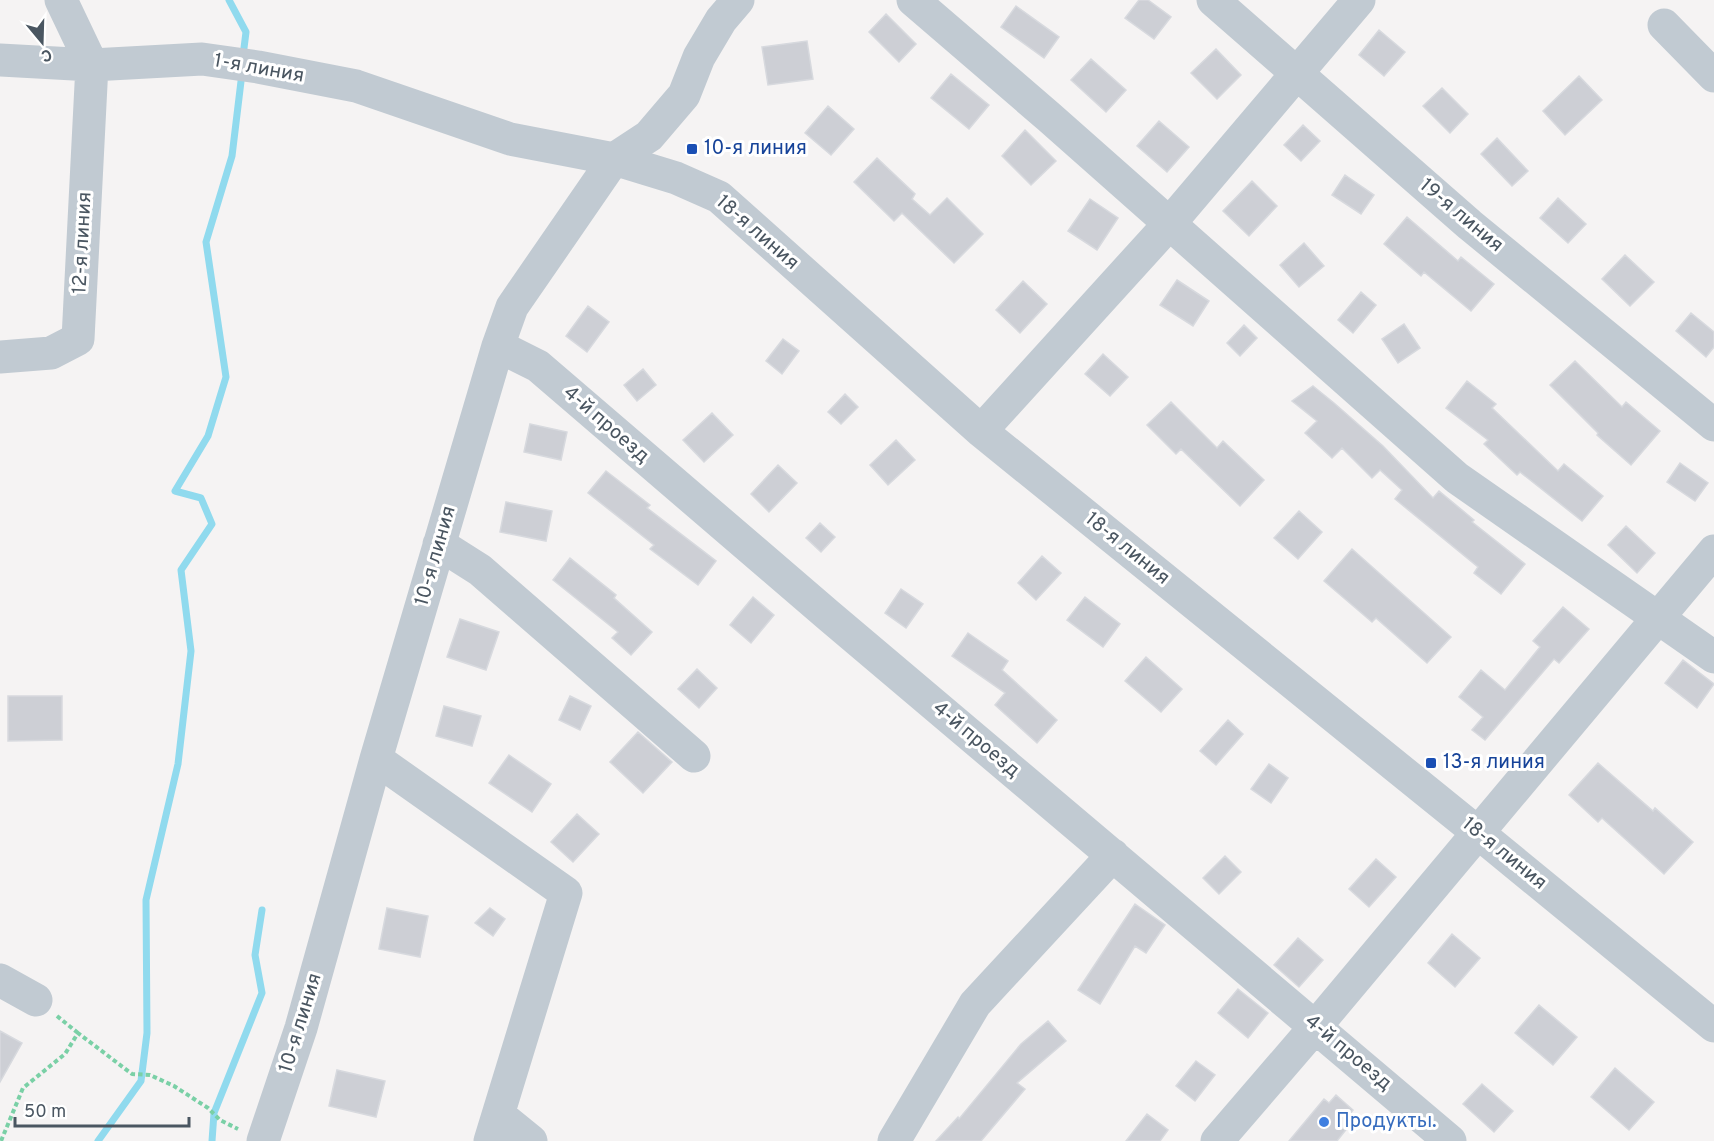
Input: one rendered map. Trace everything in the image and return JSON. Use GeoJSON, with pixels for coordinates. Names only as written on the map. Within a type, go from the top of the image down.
{"type":"FeatureCollection","features":[{"type":"Feature","properties":{"kind":"street"},"geometry":{"type":"LineString","coordinates":[[61,0],[92,65]]}},
{"type":"Feature","properties":{"kind":"street","name":"10-я линия"},"geometry":{"type":"LineString","coordinates":[[263,1141],[301,1028],[376,759],[498,346],[512,307],[614,159],[649,136],[684,95],[699,57],[721,20],[738,0]]}},
{"type":"Feature","properties":{"kind":"street"},"geometry":{"type":"LineString","coordinates":[[913,0],[1170,223],[1457,478],[1714,657]]}},
{"type":"Feature","properties":{"kind":"street","name":"19-я линия"},"geometry":{"type":"LineString","coordinates":[[1213,0],[1470,225],[1714,426]]}},
{"type":"Feature","properties":{"kind":"street"},"geometry":{"type":"LineString","coordinates":[[981,431],[1170,223],[1359,0]]}},
{"type":"Feature","properties":{"kind":"street"},"geometry":{"type":"LineString","coordinates":[[1664,25],[1714,76]]}},
{"type":"Feature","properties":{"kind":"street","name":"1-я линия"},"geometry":{"type":"LineString","coordinates":[[0,60],[92,65],[202,59],[244,65],[356,86],[510,139]]}},
{"type":"Feature","properties":{"kind":"street","name":"12-я линия"},"geometry":{"type":"LineString","coordinates":[[0,357],[51,353],[78,339],[92,65]]}},
{"type":"Feature","properties":{"kind":"street","name":"18-я линия"},"geometry":{"type":"LineString","coordinates":[[510,139],[614,159],[676,178],[719,197],[981,431],[1714,1026]]}},
{"type":"Feature","properties":{"kind":"street","name":"4-й проезд"},"geometry":{"type":"LineString","coordinates":[[498,346],[538,366],[828,615],[1450,1141]]}},
{"type":"Feature","properties":{"kind":"street"},"geometry":{"type":"LineString","coordinates":[[439,544],[480,570],[694,756]]}},
{"type":"Feature","properties":{"kind":"street"},"geometry":{"type":"LineString","coordinates":[[1217,1141],[1714,551]]}},
{"type":"Feature","properties":{"kind":"street"},"geometry":{"type":"LineString","coordinates":[[376,759],[566,893],[494,1128],[531,1141]]}},
{"type":"Feature","properties":{"kind":"street"},"geometry":{"type":"LineString","coordinates":[[894,1141],[975,1004],[1113,855]]}},
{"type":"Feature","properties":{"kind":"street"},"geometry":{"type":"LineString","coordinates":[[0,980],[36,1000]]}},
{"type":"Feature","properties":{"kind":"path"},"geometry":{"type":"LineString","coordinates":[[1,1141],[23,1088],[65,1054],[78,1033],[132,1074],[150,1076],[174,1086],[208,1108],[220,1120]]}},
{"type":"Feature","properties":{"kind":"building"},"geometry":{"type":"Polygon","coordinates":[[[1139,0],[1148,0],[1171,17],[1154,39],[1125,18],[1139,0]]]}},
{"type":"Feature","properties":{"kind":"building"},"geometry":{"type":"Polygon","coordinates":[[[1016,6],[1059,37],[1044,58],[1001,27],[1016,6]]]}},
{"type":"Feature","properties":{"kind":"building"},"geometry":{"type":"Polygon","coordinates":[[[886,14],[916,44],[899,62],[869,32],[886,14]]]}},
{"type":"Feature","properties":{"kind":"building"},"geometry":{"type":"Polygon","coordinates":[[[1379,30],[1405,52],[1384,76],[1359,55],[1379,30]]]}},
{"type":"Feature","properties":{"kind":"building"},"geometry":{"type":"Polygon","coordinates":[[[807,41],[813,79],[768,85],[762,47],[807,41]]]}},
{"type":"Feature","properties":{"kind":"building"},"geometry":{"type":"Polygon","coordinates":[[[1216,49],[1241,75],[1217,99],[1191,73],[1216,49]]]}},
{"type":"Feature","properties":{"kind":"building"},"geometry":{"type":"Polygon","coordinates":[[[1091,59],[1126,90],[1106,112],[1071,80],[1091,59]]]}},
{"type":"Feature","properties":{"kind":"building"},"geometry":{"type":"Polygon","coordinates":[[[951,74],[989,105],[969,129],[931,98],[951,74]]]}},
{"type":"Feature","properties":{"kind":"building"},"geometry":{"type":"Polygon","coordinates":[[[1579,76],[1602,100],[1565,135],[1543,111],[1579,76]]]}},
{"type":"Feature","properties":{"kind":"building"},"geometry":{"type":"Polygon","coordinates":[[[1442,88],[1468,114],[1450,133],[1423,106],[1442,88]]]}},
{"type":"Feature","properties":{"kind":"building"},"geometry":{"type":"Polygon","coordinates":[[[828,106],[854,129],[831,155],[805,133],[828,106]]]}},
{"type":"Feature","properties":{"kind":"building"},"geometry":{"type":"Polygon","coordinates":[[[1159,121],[1189,147],[1167,172],[1137,146],[1159,121]]]}},
{"type":"Feature","properties":{"kind":"building"},"geometry":{"type":"Polygon","coordinates":[[[1303,125],[1320,141],[1301,161],[1284,145],[1303,125]]]}},
{"type":"Feature","properties":{"kind":"building"},"geometry":{"type":"Polygon","coordinates":[[[1025,130],[1056,161],[1031,185],[1002,156],[1025,130]]]}},
{"type":"Feature","properties":{"kind":"building"},"geometry":{"type":"Polygon","coordinates":[[[1497,138],[1528,171],[1512,186],[1481,154],[1497,138]]]}},
{"type":"Feature","properties":{"kind":"building"},"geometry":{"type":"Polygon","coordinates":[[[877,158],[915,194],[912,199],[930,215],[947,198],[983,234],[954,263],[902,213],[894,221],[854,182],[877,158]]]}},
{"type":"Feature","properties":{"kind":"building"},"geometry":{"type":"Polygon","coordinates":[[[1345,175],[1374,195],[1361,214],[1332,195],[1345,175]]]}},
{"type":"Feature","properties":{"kind":"building"},"geometry":{"type":"Polygon","coordinates":[[[1252,181],[1277,206],[1249,236],[1223,211],[1252,181]]]}},
{"type":"Feature","properties":{"kind":"building"},"geometry":{"type":"Polygon","coordinates":[[[1558,198],[1586,224],[1568,243],[1540,218],[1558,198]]]}},
{"type":"Feature","properties":{"kind":"building"},"geometry":{"type":"Polygon","coordinates":[[[1090,199],[1118,218],[1097,250],[1068,231],[1090,199]]]}},
{"type":"Feature","properties":{"kind":"building"},"geometry":{"type":"Polygon","coordinates":[[[1407,217],[1458,261],[1461,257],[1494,284],[1471,311],[1424,272],[1421,276],[1384,244],[1407,217]]]}},
{"type":"Feature","properties":{"kind":"building"},"geometry":{"type":"Polygon","coordinates":[[[1304,243],[1324,266],[1299,287],[1280,265],[1304,243]]]}},
{"type":"Feature","properties":{"kind":"building"},"geometry":{"type":"Polygon","coordinates":[[[1625,255],[1654,282],[1630,306],[1602,279],[1625,255]]]}},
{"type":"Feature","properties":{"kind":"building"},"geometry":{"type":"Polygon","coordinates":[[[1177,280],[1209,301],[1193,326],[1160,305],[1177,280]]]}},
{"type":"Feature","properties":{"kind":"building"},"geometry":{"type":"Polygon","coordinates":[[[1023,281],[1047,304],[1020,333],[996,310],[1023,281]]]}},
{"type":"Feature","properties":{"kind":"building"},"geometry":{"type":"Polygon","coordinates":[[[1361,292],[1376,305],[1353,333],[1338,320],[1361,292]]]}},
{"type":"Feature","properties":{"kind":"building"},"geometry":{"type":"Polygon","coordinates":[[[588,306],[609,322],[587,352],[566,336],[588,306]]]}},
{"type":"Feature","properties":{"kind":"building"},"geometry":{"type":"Polygon","coordinates":[[[1691,313],[1714,332],[1714,347],[1706,357],[1676,331],[1691,313]]]}},
{"type":"Feature","properties":{"kind":"building"},"geometry":{"type":"Polygon","coordinates":[[[1404,324],[1420,348],[1398,363],[1382,339],[1404,324]]]}},
{"type":"Feature","properties":{"kind":"building"},"geometry":{"type":"Polygon","coordinates":[[[1244,325],[1257,338],[1240,356],[1227,343],[1244,325]]]}},
{"type":"Feature","properties":{"kind":"building"},"geometry":{"type":"Polygon","coordinates":[[[783,339],[799,351],[782,374],[766,361],[783,339]]]}},
{"type":"Feature","properties":{"kind":"building"},"geometry":{"type":"Polygon","coordinates":[[[1103,354],[1128,377],[1110,396],[1085,374],[1103,354]]]}},
{"type":"Feature","properties":{"kind":"building"},"geometry":{"type":"Polygon","coordinates":[[[1575,361],[1622,407],[1626,402],[1660,431],[1631,465],[1597,435],[1598,433],[1550,385],[1575,361]]]}},
{"type":"Feature","properties":{"kind":"building"},"geometry":{"type":"Polygon","coordinates":[[[643,369],[656,385],[637,401],[624,385],[643,369]]]}},
{"type":"Feature","properties":{"kind":"building"},"geometry":{"type":"Polygon","coordinates":[[[1467,381],[1496,404],[1492,408],[1558,471],[1564,464],[1603,496],[1582,521],[1520,472],[1517,475],[1484,444],[1488,440],[1446,408],[1467,381]]]}},
{"type":"Feature","properties":{"kind":"building"},"geometry":{"type":"Polygon","coordinates":[[[1313,386],[1383,446],[1433,498],[1439,491],[1474,520],[1472,522],[1525,564],[1501,594],[1474,573],[1478,567],[1395,499],[1402,490],[1380,470],[1372,478],[1342,448],[1332,458],[1305,433],[1317,421],[1292,401],[1313,386]]]}},
{"type":"Feature","properties":{"kind":"building"},"geometry":{"type":"Polygon","coordinates":[[[845,394],[858,407],[841,424],[828,412],[845,394]]]}},
{"type":"Feature","properties":{"kind":"building"},"geometry":{"type":"Polygon","coordinates":[[[1171,402],[1217,448],[1223,441],[1264,480],[1240,506],[1181,449],[1176,454],[1147,425],[1171,402]]]}},
{"type":"Feature","properties":{"kind":"building"},"geometry":{"type":"Polygon","coordinates":[[[712,413],[733,435],[704,462],[683,440],[712,413]]]}},
{"type":"Feature","properties":{"kind":"building"},"geometry":{"type":"Polygon","coordinates":[[[530,424],[567,432],[561,460],[524,452],[530,424]]]}},
{"type":"Feature","properties":{"kind":"building"},"geometry":{"type":"Polygon","coordinates":[[[896,440],[915,460],[888,485],[870,465],[896,440]]]}},
{"type":"Feature","properties":{"kind":"building"},"geometry":{"type":"Polygon","coordinates":[[[1680,463],[1708,483],[1695,501],[1667,482],[1680,463]]]}},
{"type":"Feature","properties":{"kind":"building"},"geometry":{"type":"Polygon","coordinates":[[[778,465],[797,483],[769,512],[751,494],[778,465]]]}},
{"type":"Feature","properties":{"kind":"building"},"geometry":{"type":"Polygon","coordinates":[[[606,471],[650,505],[647,508],[716,561],[698,585],[650,549],[654,545],[588,493],[606,471]]]}},
{"type":"Feature","properties":{"kind":"building"},"geometry":{"type":"Polygon","coordinates":[[[506,502],[552,511],[546,541],[500,532],[506,502]]]}},
{"type":"Feature","properties":{"kind":"building"},"geometry":{"type":"Polygon","coordinates":[[[1299,511],[1322,532],[1298,559],[1274,538],[1299,511]]]}},
{"type":"Feature","properties":{"kind":"building"},"geometry":{"type":"Polygon","coordinates":[[[820,523],[835,537],[821,552],[806,538],[820,523]]]}},
{"type":"Feature","properties":{"kind":"building"},"geometry":{"type":"Polygon","coordinates":[[[1626,526],[1655,553],[1637,573],[1608,545],[1626,526]]]}},
{"type":"Feature","properties":{"kind":"building"},"geometry":{"type":"Polygon","coordinates":[[[1352,549],[1451,637],[1427,663],[1376,618],[1372,622],[1324,581],[1352,549]]]}},
{"type":"Feature","properties":{"kind":"building"},"geometry":{"type":"Polygon","coordinates":[[[1042,556],[1061,573],[1036,600],[1018,583],[1042,556]]]}},
{"type":"Feature","properties":{"kind":"building"},"geometry":{"type":"Polygon","coordinates":[[[570,558],[616,595],[614,598],[652,632],[631,655],[612,638],[618,632],[553,580],[570,558]]]}},
{"type":"Feature","properties":{"kind":"building"},"geometry":{"type":"Polygon","coordinates":[[[901,589],[923,604],[906,628],[885,613],[901,589]]]}},
{"type":"Feature","properties":{"kind":"building"},"geometry":{"type":"Polygon","coordinates":[[[753,597],[774,615],[751,643],[730,625],[753,597]]]}},
{"type":"Feature","properties":{"kind":"building"},"geometry":{"type":"Polygon","coordinates":[[[1085,597],[1120,624],[1103,647],[1067,620],[1085,597]]]}},
{"type":"Feature","properties":{"kind":"building"},"geometry":{"type":"Polygon","coordinates":[[[1563,607],[1589,629],[1559,663],[1554,659],[1485,740],[1472,730],[1483,717],[1459,697],[1481,670],[1505,690],[1540,647],[1533,641],[1563,607]]]}},
{"type":"Feature","properties":{"kind":"building"},"geometry":{"type":"Polygon","coordinates":[[[460,619],[499,632],[486,670],[447,657],[460,619]]]}},
{"type":"Feature","properties":{"kind":"building"},"geometry":{"type":"Polygon","coordinates":[[[968,633],[1008,661],[1002,670],[1057,720],[1037,743],[995,705],[1005,693],[952,656],[968,633]]]}},
{"type":"Feature","properties":{"kind":"building"},"geometry":{"type":"Polygon","coordinates":[[[1146,657],[1182,689],[1161,712],[1125,681],[1146,657]]]}},
{"type":"Feature","properties":{"kind":"building"},"geometry":{"type":"Polygon","coordinates":[[[1683,660],[1714,684],[1697,708],[1665,683],[1683,660]]]}},
{"type":"Feature","properties":{"kind":"building"},"geometry":{"type":"Polygon","coordinates":[[[697,669],[717,688],[699,708],[678,689],[697,669]]]}},
{"type":"Feature","properties":{"kind":"building"},"geometry":{"type":"Polygon","coordinates":[[[8,696],[62,696],[62,740],[8,741],[8,696]]]}},
{"type":"Feature","properties":{"kind":"building"},"geometry":{"type":"Polygon","coordinates":[[[570,696],[591,706],[580,730],[559,720],[570,696]]]}},
{"type":"Feature","properties":{"kind":"building"},"geometry":{"type":"Polygon","coordinates":[[[444,706],[481,716],[472,746],[436,736],[444,706]]]}},
{"type":"Feature","properties":{"kind":"building"},"geometry":{"type":"Polygon","coordinates":[[[1228,720],[1243,734],[1216,765],[1200,751],[1228,720]]]}},
{"type":"Feature","properties":{"kind":"building"},"geometry":{"type":"Polygon","coordinates":[[[638,732],[672,762],[643,793],[610,762],[638,732]]]}},
{"type":"Feature","properties":{"kind":"building"},"geometry":{"type":"Polygon","coordinates":[[[509,755],[551,784],[532,812],[489,783],[509,755]]]}},
{"type":"Feature","properties":{"kind":"building"},"geometry":{"type":"Polygon","coordinates":[[[1598,763],[1653,811],[1655,808],[1693,842],[1664,874],[1602,818],[1598,822],[1569,795],[1598,763]]]}},
{"type":"Feature","properties":{"kind":"building"},"geometry":{"type":"Polygon","coordinates":[[[1269,764],[1288,778],[1271,803],[1251,789],[1269,764]]]}},
{"type":"Feature","properties":{"kind":"building"},"geometry":{"type":"Polygon","coordinates":[[[577,814],[599,834],[573,862],[551,842],[577,814]]]}},
{"type":"Feature","properties":{"kind":"building"},"geometry":{"type":"Polygon","coordinates":[[[1225,856],[1241,872],[1219,894],[1203,878],[1225,856]]]}},
{"type":"Feature","properties":{"kind":"building"},"geometry":{"type":"Polygon","coordinates":[[[1376,859],[1396,877],[1369,907],[1349,889],[1376,859]]]}},
{"type":"Feature","properties":{"kind":"building"},"geometry":{"type":"Polygon","coordinates":[[[1135,904],[1165,925],[1146,953],[1135,946],[1100,1004],[1078,990],[1135,904]]]}},
{"type":"Feature","properties":{"kind":"building"},"geometry":{"type":"Polygon","coordinates":[[[387,908],[428,916],[420,957],[379,949],[387,908]]]}},
{"type":"Feature","properties":{"kind":"building"},"geometry":{"type":"Polygon","coordinates":[[[490,908],[505,919],[493,936],[475,923],[490,908]]]}},
{"type":"Feature","properties":{"kind":"building"},"geometry":{"type":"Polygon","coordinates":[[[1452,934],[1480,958],[1455,987],[1428,963],[1452,934]]]}},
{"type":"Feature","properties":{"kind":"building"},"geometry":{"type":"Polygon","coordinates":[[[1298,938],[1323,960],[1299,987],[1274,965],[1298,938]]]}},
{"type":"Feature","properties":{"kind":"building"},"geometry":{"type":"Polygon","coordinates":[[[1238,989],[1268,1013],[1248,1038],[1218,1013],[1238,989]]]}},
{"type":"Feature","properties":{"kind":"building"},"geometry":{"type":"Polygon","coordinates":[[[1539,1005],[1577,1037],[1553,1065],[1515,1033],[1539,1005]]]}},
{"type":"Feature","properties":{"kind":"building"},"geometry":{"type":"Polygon","coordinates":[[[1048,1021],[1066,1041],[1017,1083],[1025,1089],[981,1141],[936,1141],[958,1117],[959,1119],[1021,1044],[1048,1021]]]}},
{"type":"Feature","properties":{"kind":"building"},"geometry":{"type":"Polygon","coordinates":[[[0,1031],[22,1043],[0,1082],[0,1031]]]}},
{"type":"Feature","properties":{"kind":"building"},"geometry":{"type":"Polygon","coordinates":[[[1196,1061],[1215,1075],[1195,1101],[1176,1086],[1196,1061]]]}},
{"type":"Feature","properties":{"kind":"building"},"geometry":{"type":"Polygon","coordinates":[[[1615,1068],[1654,1102],[1629,1130],[1591,1097],[1615,1068]]]}},
{"type":"Feature","properties":{"kind":"building"},"geometry":{"type":"Polygon","coordinates":[[[337,1070],[385,1081],[376,1117],[329,1106],[337,1070]]]}},
{"type":"Feature","properties":{"kind":"building"},"geometry":{"type":"Polygon","coordinates":[[[1482,1084],[1513,1111],[1494,1132],[1463,1104],[1482,1084]]]}},
{"type":"Feature","properties":{"kind":"building"},"geometry":{"type":"Polygon","coordinates":[[[1336,1095],[1353,1110],[1347,1118],[1352,1122],[1337,1141],[1289,1141],[1324,1099],[1329,1103],[1336,1095]]]}},
{"type":"Feature","properties":{"kind":"building"},"geometry":{"type":"Polygon","coordinates":[[[1147,1114],[1168,1130],[1160,1141],[1126,1141],[1147,1114]]]}},
{"type":"Feature","properties":{"kind":"waterway"},"geometry":{"type":"LineString","coordinates":[[229,0],[246,32],[243,56]]}},
{"type":"Feature","properties":{"kind":"waterway"},"geometry":{"type":"LineString","coordinates":[[98,1141],[141,1081],[147,1033],[146,900],[178,764],[191,651],[181,570],[212,524],[201,498],[175,491],[208,436],[226,377],[206,242],[232,156],[242,73]]}},
{"type":"Feature","properties":{"kind":"waterway"},"geometry":{"type":"LineString","coordinates":[[212,1141],[214,1113],[262,993],[255,955],[262,910]]}},
{"type":"Feature","properties":{"kind":"place","name":"10-я линия"},"geometry":{"type":"Point","coordinates":[692,149]}},
{"type":"Feature","properties":{"kind":"place","name":"13-я линия"},"geometry":{"type":"Point","coordinates":[1431,763]}},
{"type":"Feature","properties":{"kind":"place","name":"Продукты."},"geometry":{"type":"Point","coordinates":[1324,1122]}}]}
